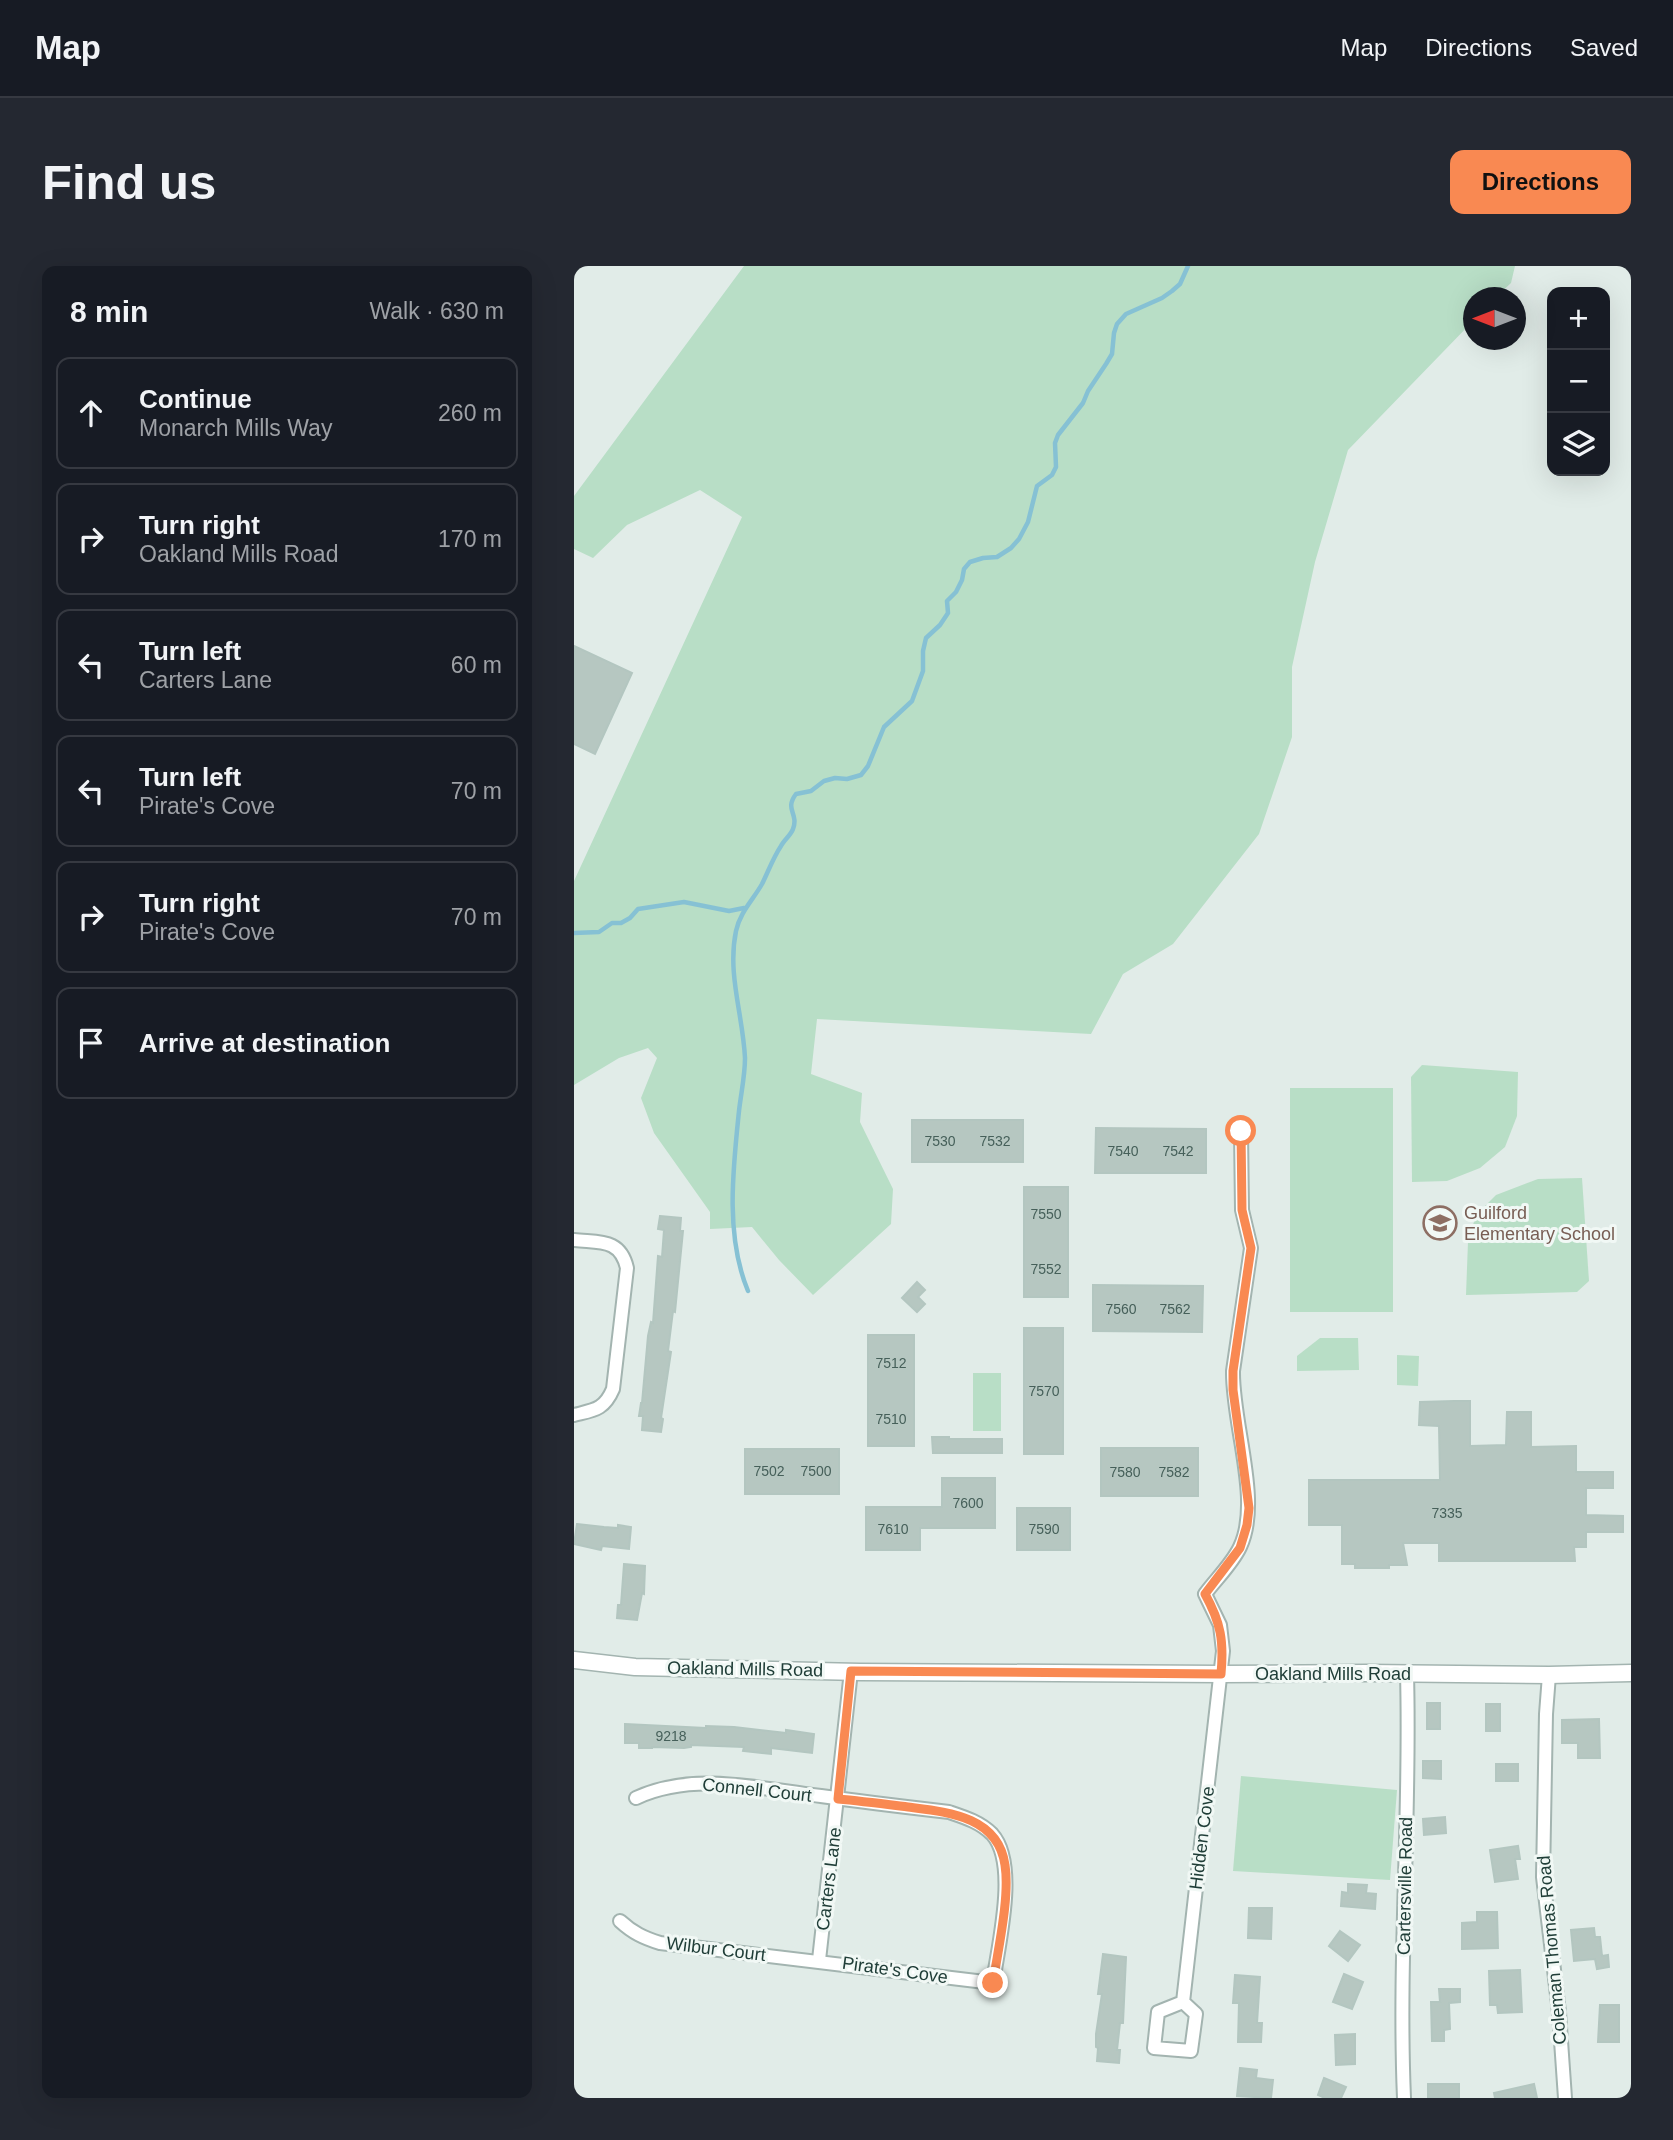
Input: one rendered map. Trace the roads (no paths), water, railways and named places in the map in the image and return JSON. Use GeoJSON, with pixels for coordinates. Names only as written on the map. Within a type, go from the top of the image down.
{"type":"FeatureCollection","features":[{"type":"Feature","properties":{"kind":"street","name":"Hidden Cove"},"geometry":{"type":"LineString","coordinates":[[1183,2002],[1223,1651],[1220,1625],[1205,1594],[1240,1548],[1249,1508],[1233,1390],[1233,1371],[1251,1248],[1242,1210],[1241,1131]]}},
{"type":"Feature","properties":{"kind":"street"},"geometry":{"type":"LineString","coordinates":[[574,1240],[610,1244],[619,1249],[626,1268],[613,1389],[604,1405],[596,1410],[574,1415]]}},
{"type":"Feature","properties":{"kind":"street","name":"Oakland Mills Road"},"geometry":{"type":"LineString","coordinates":[[574,1660],[635,1667],[851,1671],[1549,1675],[1631,1673]]}},
{"type":"Feature","properties":{"kind":"street","name":"Carters Lane"},"geometry":{"type":"LineString","coordinates":[[819,1960],[851,1671]]}},
{"type":"Feature","properties":{"kind":"street","name":"Cartersville Road"},"geometry":{"type":"LineString","coordinates":[[1405,2098],[1402,2018],[1407,1674]]}},
{"type":"Feature","properties":{"kind":"street","name":"Coleman Thomas Road"},"geometry":{"type":"LineString","coordinates":[[1549,1675],[1543,1877],[1559,2012],[1565,2098]]}},
{"type":"Feature","properties":{"kind":"street","name":"Connell Court"},"geometry":{"type":"LineString","coordinates":[[636,1798],[653,1790],[697,1783],[729,1784],[838,1799]]}},
{"type":"Feature","properties":{"kind":"street","name":"Pirate's Cove"},"geometry":{"type":"LineString","coordinates":[[819,1960],[993,1983],[1006,1888],[1005,1863],[1000,1846],[993,1835],[980,1824],[949,1812],[838,1799]]}},
{"type":"Feature","properties":{"kind":"street","name":"Wilbur Court"},"geometry":{"type":"LineString","coordinates":[[620,1920],[632,1932],[660,1943],[819,1960]]}},
{"type":"Feature","properties":{"kind":"street","name":"Hidden Cove"},"geometry":{"type":"LineString","coordinates":[[1183,2002],[1196,2014],[1191,2051],[1154,2048],[1158,2012],[1183,2002]]}},
{"type":"Feature","properties":{"kind":"waterway"},"geometry":{"type":"LineString","coordinates":[[748,1291],[741,1270],[733,1225],[735,1156],[745,1065],[733,963],[740,918],[792,831],[794,819],[791,804],[796,794],[811,791],[824,781],[861,775],[868,766],[884,727],[912,701],[923,671],[926,638],[948,613],[947,601],[956,592],[964,569],[970,562],[997,557],[1019,539],[1028,522],[1037,486],[1052,475],[1056,467],[1055,443],[1058,435],[1083,403],[1112,354],[1117,324],[1126,314],[1172,291],[1180,284],[1188,266]]}},
{"type":"Feature","properties":{"kind":"waterway"},"geometry":{"type":"LineString","coordinates":[[574,933],[599,932],[612,923],[621,923],[630,918],[638,909],[684,902],[729,911],[744,908]]}},
{"type":"Feature","properties":{"kind":"place","name":"Guilford Elementary School"},"geometry":{"type":"Point","coordinates":[1440,1223]}}]}
